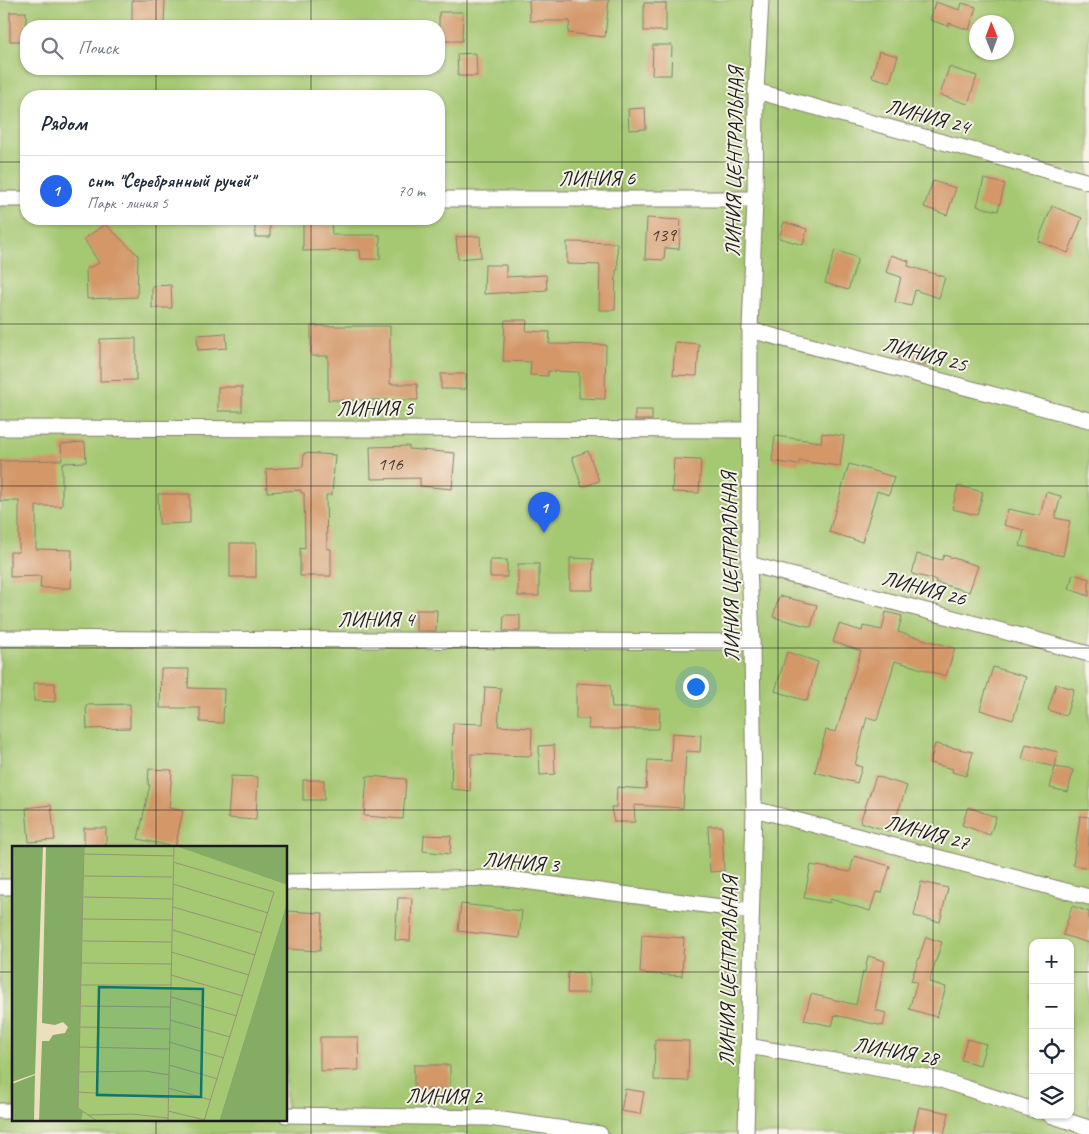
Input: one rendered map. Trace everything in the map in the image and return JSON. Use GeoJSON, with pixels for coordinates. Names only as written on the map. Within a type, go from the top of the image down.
{"type":"FeatureCollection","features":[{"type":"Feature","properties":{"kind":"street","name":"ЛИНИЯ ЦЕНТРАЛЬНАЯ"},"geometry":{"type":"LineString","coordinates":[[746,1134],[754,809],[749,564],[750,330],[755,199],[756,92],[761,0]]}},
{"type":"Feature","properties":{"kind":"street","name":"ЛИНИЯ 24"},"geometry":{"type":"LineString","coordinates":[[756,92],[1089,182]]}},
{"type":"Feature","properties":{"kind":"street"},"geometry":{"type":"LineString","coordinates":[[0,199],[20,199]]}},
{"type":"Feature","properties":{"kind":"street","name":"ЛИНИЯ 6"},"geometry":{"type":"LineString","coordinates":[[445,199],[755,199]]}},
{"type":"Feature","properties":{"kind":"street","name":"ЛИНИЯ 25"},"geometry":{"type":"LineString","coordinates":[[750,330],[1089,420]]}},
{"type":"Feature","properties":{"kind":"street","name":"ЛИНИЯ 5"},"geometry":{"type":"LineString","coordinates":[[0,428],[750,430]]}},
{"type":"Feature","properties":{"kind":"street","name":"ЛИНИЯ 26"},"geometry":{"type":"LineString","coordinates":[[749,564],[1089,654]]}},
{"type":"Feature","properties":{"kind":"street","name":"ЛИНИЯ 4"},"geometry":{"type":"LineString","coordinates":[[0,638],[752,642]]}},
{"type":"Feature","properties":{"kind":"street","name":"ЛИНИЯ 27"},"geometry":{"type":"LineString","coordinates":[[754,809],[1089,897]]}},
{"type":"Feature","properties":{"kind":"street","name":"ЛИНИЯ 3"},"geometry":{"type":"LineString","coordinates":[[288,882],[501,878],[751,911]]}},
{"type":"Feature","properties":{"kind":"street","name":"ЛИНИЯ 28"},"geometry":{"type":"LineString","coordinates":[[748,1046],[938,1079],[1029,1109]]}},
{"type":"Feature","properties":{"kind":"street","name":"ЛИНИЯ 2"},"geometry":{"type":"LineString","coordinates":[[288,1115],[489,1118],[600,1134]]}},
{"type":"Feature","properties":{"kind":"street"},"geometry":{"type":"LineString","coordinates":[[1062,1119],[1089,1128]]}},
{"type":"Feature","properties":{"kind":"green space"},"geometry":{"type":"Polygon","coordinates":[[[0,0],[1089,0],[1089,1134],[0,1134],[0,0]]]}},
{"type":"Feature","properties":{"kind":"building"},"geometry":{"type":"Polygon","coordinates":[[[132,0],[165,0],[164,20],[132,20],[132,0]]]}},
{"type":"Feature","properties":{"kind":"building"},"geometry":{"type":"Polygon","coordinates":[[[529,0],[609,0],[605,37],[568,33],[570,21],[530,21],[529,0]]]}},
{"type":"Feature","properties":{"kind":"building"},"geometry":{"type":"Polygon","coordinates":[[[935,2],[960,10],[962,3],[976,7],[974,15],[969,15],[969,30],[949,23],[948,26],[930,20],[935,2]]]}},
{"type":"Feature","properties":{"kind":"building"},"geometry":{"type":"Polygon","coordinates":[[[644,3],[666,3],[666,31],[644,31],[644,3]]]}},
{"type":"Feature","properties":{"kind":"building"},"geometry":{"type":"Polygon","coordinates":[[[10,12],[26,12],[26,20],[20,20],[20,41],[10,41],[10,12]]]}},
{"type":"Feature","properties":{"kind":"building"},"geometry":{"type":"Polygon","coordinates":[[[439,12],[463,12],[462,41],[445,41],[445,20],[439,20],[439,12]]]}},
{"type":"Feature","properties":{"kind":"building"},"geometry":{"type":"Polygon","coordinates":[[[653,45],[672,45],[671,75],[652,75],[653,45]]]}},
{"type":"Feature","properties":{"kind":"building"},"geometry":{"type":"Polygon","coordinates":[[[879,51],[898,56],[890,82],[872,77],[879,51]]]}},
{"type":"Feature","properties":{"kind":"building"},"geometry":{"type":"Polygon","coordinates":[[[476,53],[477,76],[458,76],[457,54],[476,53]]]}},
{"type":"Feature","properties":{"kind":"building"},"geometry":{"type":"Polygon","coordinates":[[[949,67],[977,76],[968,104],[940,95],[949,67]]]}},
{"type":"Feature","properties":{"kind":"building"},"geometry":{"type":"Polygon","coordinates":[[[645,108],[646,129],[629,130],[628,109],[645,108]]]}},
{"type":"Feature","properties":{"kind":"building"},"geometry":{"type":"Polygon","coordinates":[[[984,179],[1005,184],[998,211],[977,206],[984,179]]]}},
{"type":"Feature","properties":{"kind":"building"},"geometry":{"type":"Polygon","coordinates":[[[933,181],[956,188],[947,215],[924,207],[933,181]]]}},
{"type":"Feature","properties":{"kind":"building"},"geometry":{"type":"Polygon","coordinates":[[[1052,206],[1082,218],[1068,253],[1038,241],[1052,206]]]}},
{"type":"Feature","properties":{"kind":"building"},"geometry":{"type":"Polygon","coordinates":[[[647,218],[681,220],[679,249],[665,248],[664,260],[645,259],[647,218]]]}},
{"type":"Feature","properties":{"kind":"building"},"geometry":{"type":"Polygon","coordinates":[[[784,222],[807,229],[803,245],[779,238],[784,222]]]}},
{"type":"Feature","properties":{"kind":"building"},"geometry":{"type":"Polygon","coordinates":[[[106,225],[138,255],[137,297],[87,299],[86,269],[99,263],[84,239],[106,225]]]}},
{"type":"Feature","properties":{"kind":"building"},"geometry":{"type":"Polygon","coordinates":[[[255,225],[270,225],[270,237],[255,237],[255,225]]]}},
{"type":"Feature","properties":{"kind":"building"},"geometry":{"type":"Polygon","coordinates":[[[303,225],[331,225],[332,235],[380,235],[380,259],[361,259],[360,250],[303,251],[303,225]]]}},
{"type":"Feature","properties":{"kind":"building"},"geometry":{"type":"Polygon","coordinates":[[[480,236],[481,257],[458,259],[456,237],[480,236]]]}},
{"type":"Feature","properties":{"kind":"building"},"geometry":{"type":"Polygon","coordinates":[[[567,242],[617,243],[618,270],[616,270],[615,310],[599,310],[600,265],[567,264],[567,242]]]}},
{"type":"Feature","properties":{"kind":"building"},"geometry":{"type":"Polygon","coordinates":[[[835,250],[858,258],[848,290],[825,283],[835,250]]]}},
{"type":"Feature","properties":{"kind":"building"},"geometry":{"type":"Polygon","coordinates":[[[891,255],[909,261],[908,266],[945,277],[939,298],[915,290],[911,306],[895,302],[901,277],[886,272],[891,255]]]}},
{"type":"Feature","properties":{"kind":"building"},"geometry":{"type":"Polygon","coordinates":[[[485,265],[506,265],[506,277],[546,275],[547,290],[484,294],[485,265]]]}},
{"type":"Feature","properties":{"kind":"building"},"geometry":{"type":"Polygon","coordinates":[[[171,285],[172,308],[152,308],[152,286],[171,285]]]}},
{"type":"Feature","properties":{"kind":"building"},"geometry":{"type":"Polygon","coordinates":[[[505,320],[527,320],[526,331],[550,332],[549,344],[606,345],[605,399],[579,398],[579,372],[548,371],[548,376],[530,375],[531,362],[503,361],[505,320]]]}},
{"type":"Feature","properties":{"kind":"building"},"geometry":{"type":"Polygon","coordinates":[[[311,326],[390,326],[390,384],[417,384],[418,400],[328,400],[328,356],[311,356],[311,326]]]}},
{"type":"Feature","properties":{"kind":"building"},"geometry":{"type":"Polygon","coordinates":[[[226,333],[227,348],[198,350],[197,335],[226,333]]]}},
{"type":"Feature","properties":{"kind":"building"},"geometry":{"type":"Polygon","coordinates":[[[136,338],[136,380],[100,381],[100,339],[136,338]]]}},
{"type":"Feature","properties":{"kind":"building"},"geometry":{"type":"Polygon","coordinates":[[[903,340],[929,347],[925,365],[898,359],[903,340]]]}},
{"type":"Feature","properties":{"kind":"building"},"geometry":{"type":"Polygon","coordinates":[[[675,342],[699,344],[697,376],[673,375],[675,342]]]}},
{"type":"Feature","properties":{"kind":"building"},"geometry":{"type":"Polygon","coordinates":[[[441,374],[466,374],[466,389],[441,389],[441,374]]]}},
{"type":"Feature","properties":{"kind":"building"},"geometry":{"type":"Polygon","coordinates":[[[218,387],[242,387],[242,411],[218,411],[218,387]]]}},
{"type":"Feature","properties":{"kind":"building"},"geometry":{"type":"Polygon","coordinates":[[[635,410],[652,410],[652,420],[635,420],[635,410]]]}},
{"type":"Feature","properties":{"kind":"building"},"geometry":{"type":"Polygon","coordinates":[[[822,433],[844,436],[840,466],[799,461],[798,465],[772,461],[775,436],[821,442],[822,433]]]}},
{"type":"Feature","properties":{"kind":"building"},"geometry":{"type":"Polygon","coordinates":[[[85,442],[86,462],[62,463],[62,506],[36,506],[36,549],[72,550],[71,588],[40,588],[41,576],[10,577],[10,552],[19,552],[19,501],[0,501],[0,461],[62,460],[61,444],[85,442]]]}},
{"type":"Feature","properties":{"kind":"building"},"geometry":{"type":"Polygon","coordinates":[[[409,446],[409,449],[455,453],[452,489],[420,486],[420,478],[371,479],[370,447],[409,446]]]}},
{"type":"Feature","properties":{"kind":"building"},"geometry":{"type":"Polygon","coordinates":[[[588,451],[599,481],[582,487],[572,457],[588,451]]]}},
{"type":"Feature","properties":{"kind":"building"},"geometry":{"type":"Polygon","coordinates":[[[304,453],[335,455],[332,495],[326,495],[327,549],[331,549],[331,576],[300,576],[300,548],[305,549],[304,493],[301,493],[301,490],[267,492],[266,469],[303,467],[304,453]]]}},
{"type":"Feature","properties":{"kind":"building"},"geometry":{"type":"Polygon","coordinates":[[[674,459],[701,460],[699,493],[672,492],[674,459]]]}},
{"type":"Feature","properties":{"kind":"building"},"geometry":{"type":"Polygon","coordinates":[[[849,464],[894,477],[889,495],[877,491],[862,542],[829,532],[849,464]]]}},
{"type":"Feature","properties":{"kind":"building"},"geometry":{"type":"Polygon","coordinates":[[[958,486],[983,492],[977,515],[952,509],[958,486]]]}},
{"type":"Feature","properties":{"kind":"building"},"geometry":{"type":"Polygon","coordinates":[[[1046,492],[1061,496],[1055,518],[1070,521],[1063,556],[1020,546],[1024,530],[1004,525],[1008,509],[1040,516],[1046,492]]]}},
{"type":"Feature","properties":{"kind":"building"},"geometry":{"type":"Polygon","coordinates":[[[158,494],[190,494],[190,523],[159,524],[158,494]]]}},
{"type":"Feature","properties":{"kind":"building"},"geometry":{"type":"Polygon","coordinates":[[[230,543],[256,543],[256,577],[230,577],[230,543]]]}},
{"type":"Feature","properties":{"kind":"building"},"geometry":{"type":"Polygon","coordinates":[[[917,554],[942,560],[944,555],[978,566],[969,592],[935,582],[936,580],[912,574],[917,554]]]}},
{"type":"Feature","properties":{"kind":"building"},"geometry":{"type":"Polygon","coordinates":[[[570,558],[594,559],[593,590],[570,590],[570,558]]]}},
{"type":"Feature","properties":{"kind":"building"},"geometry":{"type":"Polygon","coordinates":[[[490,560],[507,560],[507,577],[490,577],[490,560]]]}},
{"type":"Feature","properties":{"kind":"building"},"geometry":{"type":"Polygon","coordinates":[[[518,564],[539,564],[539,596],[518,596],[518,564]]]}},
{"type":"Feature","properties":{"kind":"building"},"geometry":{"type":"Polygon","coordinates":[[[1073,574],[1089,579],[1089,596],[1069,589],[1073,574]]]}},
{"type":"Feature","properties":{"kind":"building"},"geometry":{"type":"Polygon","coordinates":[[[779,596],[817,605],[811,627],[773,617],[779,596]]]}},
{"type":"Feature","properties":{"kind":"building"},"geometry":{"type":"Polygon","coordinates":[[[416,610],[437,610],[436,631],[416,631],[416,610]]]}},
{"type":"Feature","properties":{"kind":"building"},"geometry":{"type":"Polygon","coordinates":[[[886,612],[902,616],[898,632],[955,648],[946,676],[895,661],[877,720],[867,717],[855,765],[862,767],[857,783],[815,772],[826,730],[836,732],[861,651],[833,642],[839,624],[862,631],[863,626],[882,630],[886,612]]]}},
{"type":"Feature","properties":{"kind":"building"},"geometry":{"type":"Polygon","coordinates":[[[504,615],[520,615],[520,631],[503,631],[504,615]]]}},
{"type":"Feature","properties":{"kind":"building"},"geometry":{"type":"Polygon","coordinates":[[[787,652],[818,662],[807,701],[775,691],[787,652]]]}},
{"type":"Feature","properties":{"kind":"building"},"geometry":{"type":"Polygon","coordinates":[[[993,667],[1026,677],[1013,720],[980,710],[993,667]]]}},
{"type":"Feature","properties":{"kind":"building"},"geometry":{"type":"Polygon","coordinates":[[[161,669],[189,669],[188,688],[224,689],[223,723],[200,722],[200,708],[160,708],[161,669]]]}},
{"type":"Feature","properties":{"kind":"building"},"geometry":{"type":"Polygon","coordinates":[[[34,683],[55,683],[55,702],[34,701],[34,683]]]}},
{"type":"Feature","properties":{"kind":"building"},"geometry":{"type":"Polygon","coordinates":[[[576,683],[610,685],[612,708],[660,708],[659,729],[588,729],[589,719],[576,719],[576,683]]]}},
{"type":"Feature","properties":{"kind":"building"},"geometry":{"type":"Polygon","coordinates":[[[1056,684],[1074,689],[1066,716],[1048,710],[1056,684]]]}},
{"type":"Feature","properties":{"kind":"building"},"geometry":{"type":"Polygon","coordinates":[[[485,687],[501,688],[498,726],[532,728],[531,756],[471,754],[470,791],[451,789],[453,723],[483,724],[485,687]]]}},
{"type":"Feature","properties":{"kind":"building"},"geometry":{"type":"Polygon","coordinates":[[[130,704],[130,728],[87,729],[86,705],[130,704]]]}},
{"type":"Feature","properties":{"kind":"building"},"geometry":{"type":"Polygon","coordinates":[[[672,733],[701,735],[700,752],[686,751],[683,808],[634,805],[635,822],[614,822],[611,807],[616,807],[617,787],[646,789],[648,760],[671,761],[672,733]]]}},
{"type":"Feature","properties":{"kind":"building"},"geometry":{"type":"Polygon","coordinates":[[[935,744],[973,752],[966,776],[952,772],[953,769],[930,763],[935,744]]]}},
{"type":"Feature","properties":{"kind":"building"},"geometry":{"type":"Polygon","coordinates":[[[1026,744],[1058,752],[1055,767],[1022,759],[1026,744]]]}},
{"type":"Feature","properties":{"kind":"building"},"geometry":{"type":"Polygon","coordinates":[[[554,745],[555,774],[540,775],[539,746],[554,745]]]}},
{"type":"Feature","properties":{"kind":"building"},"geometry":{"type":"Polygon","coordinates":[[[1055,767],[1073,770],[1068,792],[1050,788],[1055,767]]]}},
{"type":"Feature","properties":{"kind":"building"},"geometry":{"type":"Polygon","coordinates":[[[149,769],[172,770],[169,808],[183,811],[175,846],[138,839],[150,785],[148,785],[149,769]]]}},
{"type":"Feature","properties":{"kind":"building"},"geometry":{"type":"Polygon","coordinates":[[[231,776],[258,777],[256,820],[228,818],[231,776]]]}},
{"type":"Feature","properties":{"kind":"building"},"geometry":{"type":"Polygon","coordinates":[[[367,776],[406,779],[403,819],[364,816],[367,776]]]}},
{"type":"Feature","properties":{"kind":"building"},"geometry":{"type":"Polygon","coordinates":[[[876,776],[907,786],[891,832],[860,822],[876,776]]]}},
{"type":"Feature","properties":{"kind":"building"},"geometry":{"type":"Polygon","coordinates":[[[303,780],[324,780],[324,800],[303,800],[303,780]]]}},
{"type":"Feature","properties":{"kind":"building"},"geometry":{"type":"Polygon","coordinates":[[[51,805],[55,840],[29,842],[26,808],[51,805]]]}},
{"type":"Feature","properties":{"kind":"building"},"geometry":{"type":"Polygon","coordinates":[[[968,807],[996,817],[990,835],[962,825],[968,807]]]}},
{"type":"Feature","properties":{"kind":"building"},"geometry":{"type":"Polygon","coordinates":[[[1080,816],[1089,817],[1089,868],[1073,865],[1080,816]]]}},
{"type":"Feature","properties":{"kind":"building"},"geometry":{"type":"Polygon","coordinates":[[[708,826],[722,826],[724,871],[710,872],[708,826]]]}},
{"type":"Feature","properties":{"kind":"building"},"geometry":{"type":"Polygon","coordinates":[[[84,828],[106,828],[106,846],[84,846],[84,828]]]}},
{"type":"Feature","properties":{"kind":"building"},"geometry":{"type":"Polygon","coordinates":[[[424,835],[451,836],[450,854],[423,851],[424,835]]]}},
{"type":"Feature","properties":{"kind":"building"},"geometry":{"type":"Polygon","coordinates":[[[854,856],[890,866],[882,893],[876,892],[870,911],[830,899],[830,903],[804,898],[811,865],[850,872],[854,856]]]}},
{"type":"Feature","properties":{"kind":"building"},"geometry":{"type":"Polygon","coordinates":[[[921,882],[948,888],[940,922],[914,916],[921,882]]]}},
{"type":"Feature","properties":{"kind":"building"},"geometry":{"type":"Polygon","coordinates":[[[398,898],[412,898],[410,941],[395,940],[398,898]]]}},
{"type":"Feature","properties":{"kind":"building"},"geometry":{"type":"Polygon","coordinates":[[[461,904],[522,911],[519,938],[458,931],[461,904]]]}},
{"type":"Feature","properties":{"kind":"building"},"geometry":{"type":"Polygon","coordinates":[[[1072,906],[1089,912],[1089,943],[1063,935],[1072,906]]]}},
{"type":"Feature","properties":{"kind":"building"},"geometry":{"type":"Polygon","coordinates":[[[288,911],[323,913],[320,951],[288,949],[288,911]]]}},
{"type":"Feature","properties":{"kind":"building"},"geometry":{"type":"Polygon","coordinates":[[[642,935],[684,938],[682,976],[640,973],[642,935]]]}},
{"type":"Feature","properties":{"kind":"building"},"geometry":{"type":"Polygon","coordinates":[[[926,937],[942,942],[929,982],[946,987],[937,1017],[909,1009],[917,982],[911,981],[926,937]]]}},
{"type":"Feature","properties":{"kind":"building"},"geometry":{"type":"Polygon","coordinates":[[[868,956],[885,961],[875,1010],[886,1013],[883,1026],[835,1015],[832,1026],[804,1020],[811,994],[856,1005],[868,956]]]}},
{"type":"Feature","properties":{"kind":"building"},"geometry":{"type":"Polygon","coordinates":[[[568,972],[589,973],[589,993],[567,993],[568,972]]]}},
{"type":"Feature","properties":{"kind":"building"},"geometry":{"type":"Polygon","coordinates":[[[320,1037],[358,1037],[359,1070],[320,1071],[320,1037]]]}},
{"type":"Feature","properties":{"kind":"building"},"geometry":{"type":"Polygon","coordinates":[[[967,1039],[986,1044],[980,1065],[961,1060],[967,1039]]]}},
{"type":"Feature","properties":{"kind":"building"},"geometry":{"type":"Polygon","coordinates":[[[655,1040],[689,1041],[688,1081],[654,1080],[655,1040]]]}},
{"type":"Feature","properties":{"kind":"building"},"geometry":{"type":"Polygon","coordinates":[[[414,1065],[450,1065],[450,1089],[414,1089],[414,1065]]]}},
{"type":"Feature","properties":{"kind":"building"},"geometry":{"type":"Polygon","coordinates":[[[625,1089],[644,1092],[640,1114],[621,1111],[625,1089]]]}},
{"type":"Feature","properties":{"kind":"building"},"geometry":{"type":"Polygon","coordinates":[[[919,1107],[949,1113],[944,1134],[913,1134],[919,1107]]]}},
{"type":"Feature","properties":{"kind":"place","name":"снт \"Серебрянный ручей\""},"geometry":{"type":"Point","coordinates":[544,533]}}]}
